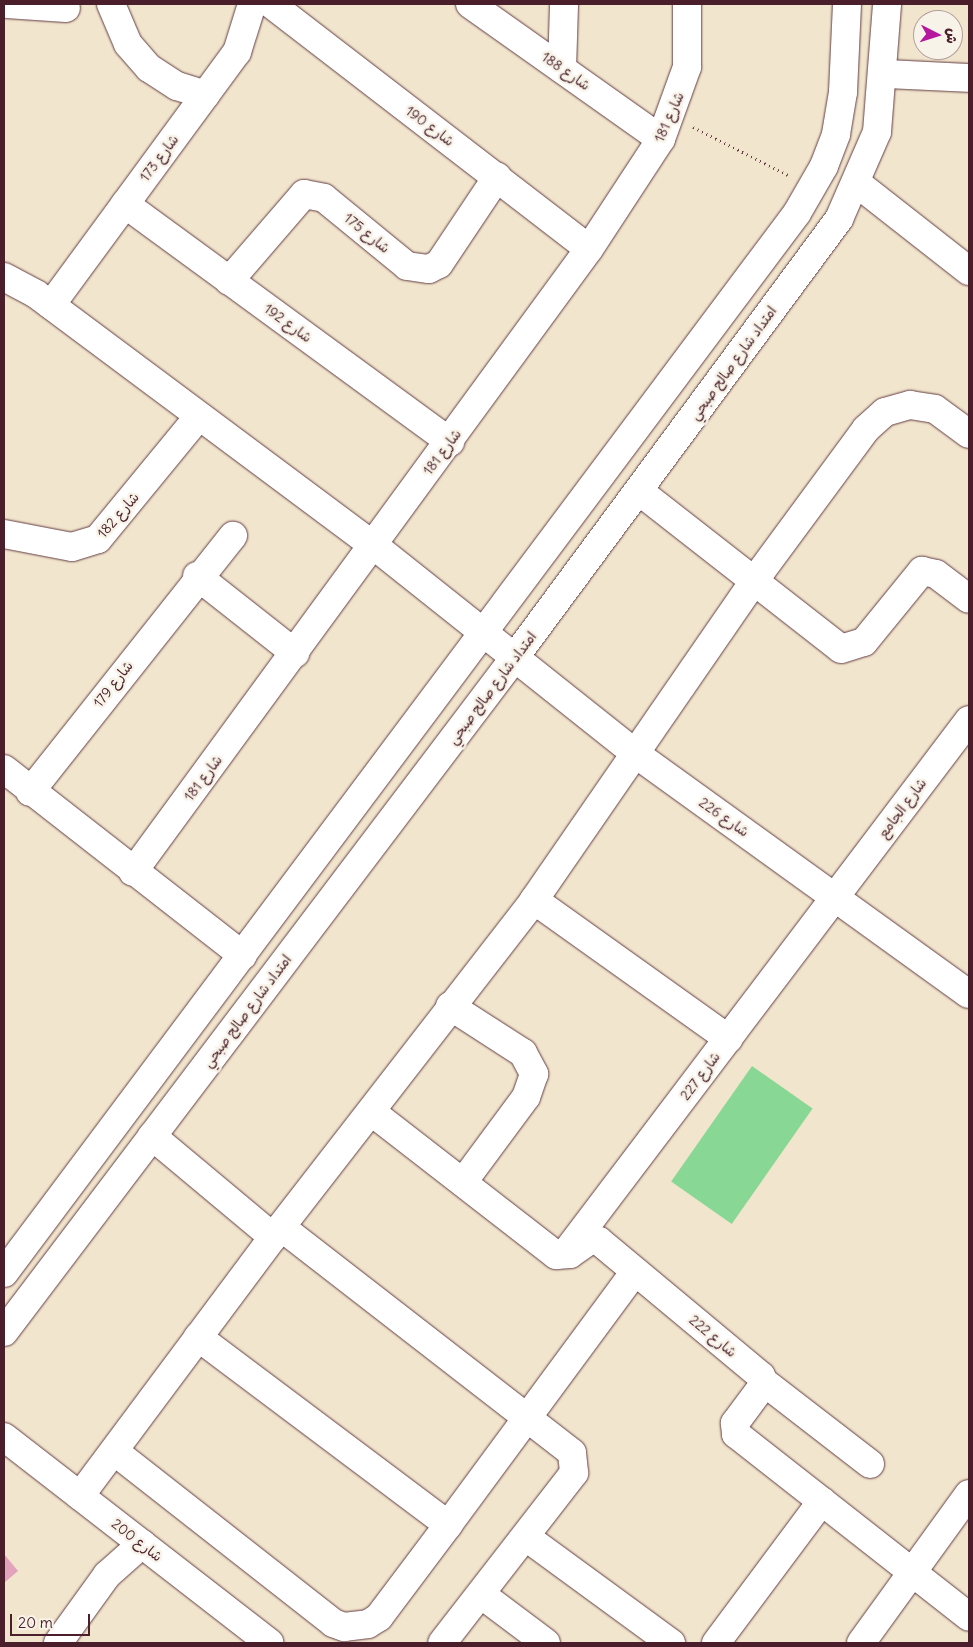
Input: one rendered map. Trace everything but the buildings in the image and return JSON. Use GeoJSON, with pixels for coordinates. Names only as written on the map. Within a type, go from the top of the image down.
{"type":"FeatureCollection","features":[{"type":"Feature","properties":{"kind":"street"},"geometry":{"type":"LineString","coordinates":[[7,4],[66,8]]}},
{"type":"Feature","properties":{"kind":"street"},"geometry":{"type":"LineString","coordinates":[[111,4],[128,44],[150,68],[177,86],[206,95]]}},
{"type":"Feature","properties":{"kind":"street","name":"شارع 173"},"geometry":{"type":"LineString","coordinates":[[51,305],[236,52],[252,4]]}},
{"type":"Feature","properties":{"kind":"street","name":"شارع 190"},"geometry":{"type":"LineString","coordinates":[[271,4],[589,249]]}},
{"type":"Feature","properties":{"kind":"street","name":"شارع 188"},"geometry":{"type":"LineString","coordinates":[[470,4],[562,69],[667,128]]}},
{"type":"Feature","properties":{"kind":"street"},"geometry":{"type":"LineString","coordinates":[[562,69],[564,4]]}},
{"type":"Feature","properties":{"kind":"street","name":"شارع 181"},"geometry":{"type":"LineString","coordinates":[[133,872],[295,653],[372,544],[450,442],[589,249],[667,128],[687,67],[688,4]]}},
{"type":"Feature","properties":{"kind":"street"},"geometry":{"type":"LineString","coordinates":[[4,1273],[243,956],[812,188],[836,134],[843,92],[847,4]]}},
{"type":"Feature","properties":{"kind":"street","name":"امتداد شارع صالح صبحي"},"geometry":{"type":"LineString","coordinates":[[4,1332],[515,657],[839,218],[858,184],[877,132],[884,74],[887,4]]}},
{"type":"Feature","properties":{"kind":"street"},"geometry":{"type":"LineString","coordinates":[[884,74],[969,78]]}},
{"type":"Feature","properties":{"kind":"street","name":"شارع 175"},"geometry":{"type":"LineString","coordinates":[[229,281],[304,194],[324,198],[407,266],[429,269],[439,264],[498,177]]}},
{"type":"Feature","properties":{"kind":"street"},"geometry":{"type":"LineString","coordinates":[[858,184],[969,271]]}},
{"type":"Feature","properties":{"kind":"street","name":"شارع 192"},"geometry":{"type":"LineString","coordinates":[[125,204],[450,442]]}},
{"type":"Feature","properties":{"kind":"street","name":"شارع 226"},"geometry":{"type":"LineString","coordinates":[[4,277],[51,305],[372,544],[636,754],[835,895],[969,994]]}},
{"type":"Feature","properties":{"kind":"street"},"geometry":{"type":"LineString","coordinates":[[80,1496],[277,1232],[373,1113],[450,1006],[534,900],[754,582],[866,429],[885,412],[918,406],[936,409],[965,422]]}},
{"type":"Feature","properties":{"kind":"street","name":"شارع 182"},"geometry":{"type":"LineString","coordinates":[[4,534],[72,547],[98,539],[199,416]]}},
{"type":"Feature","properties":{"kind":"street"},"geometry":{"type":"LineString","coordinates":[[639,491],[841,649],[864,642],[922,571],[936,574],[969,599]]}},
{"type":"Feature","properties":{"kind":"street","name":"شارع 179"},"geometry":{"type":"LineString","coordinates":[[30,792],[197,576],[232,536]]}},
{"type":"Feature","properties":{"kind":"street"},"geometry":{"type":"LineString","coordinates":[[197,576],[295,653]]}},
{"type":"Feature","properties":{"kind":"street","name":"شارع الجامع"},"geometry":{"type":"LineString","coordinates":[[835,895],[969,720]]}},
{"type":"Feature","properties":{"kind":"street"},"geometry":{"type":"LineString","coordinates":[[4,769],[30,792],[243,956]]}},
{"type":"Feature","properties":{"kind":"street","name":"شارع 227"},"geometry":{"type":"LineString","coordinates":[[563,1256],[729,1039],[835,895]]}},
{"type":"Feature","properties":{"kind":"street"},"geometry":{"type":"LineString","coordinates":[[534,900],[729,1039]]}},
{"type":"Feature","properties":{"kind":"street"},"geometry":{"type":"LineString","coordinates":[[450,1006],[522,1053],[534,1074],[526,1097],[463,1182]]}},
{"type":"Feature","properties":{"kind":"street"},"geometry":{"type":"LineString","coordinates":[[373,1113],[563,1256]]}},
{"type":"Feature","properties":{"kind":"street"},"geometry":{"type":"LineString","coordinates":[[152,1136],[572,1453],[576,1463],[574,1473],[482,1595],[442,1643]]}},
{"type":"Feature","properties":{"kind":"street","name":"شارع 222"},"geometry":{"type":"LineString","coordinates":[[563,1256],[594,1240],[635,1271],[764,1382],[870,1464]]}},
{"type":"Feature","properties":{"kind":"street"},"geometry":{"type":"LineString","coordinates":[[114,1451],[344,1627],[368,1624],[379,1617],[448,1526],[635,1271]]}},
{"type":"Feature","properties":{"kind":"street"},"geometry":{"type":"LineString","coordinates":[[198,1337],[448,1526]]}},
{"type":"Feature","properties":{"kind":"street"},"geometry":{"type":"LineString","coordinates":[[764,1382],[733,1429],[822,1501],[914,1571],[969,1617]]}},
{"type":"Feature","properties":{"kind":"street","name":"شارع 200"},"geometry":{"type":"LineString","coordinates":[[4,1437],[270,1643]]}},
{"type":"Feature","properties":{"kind":"street"},"geometry":{"type":"LineString","coordinates":[[861,1643],[969,1494]]}},
{"type":"Feature","properties":{"kind":"street"},"geometry":{"type":"LineString","coordinates":[[716,1643],[822,1501]]}},
{"type":"Feature","properties":{"kind":"street"},"geometry":{"type":"LineString","coordinates":[[526,1537],[671,1643]]}},
{"type":"Feature","properties":{"kind":"street"},"geometry":{"type":"LineString","coordinates":[[58,1643],[107,1575],[142,1544]]}},
{"type":"Feature","properties":{"kind":"street"},"geometry":{"type":"LineString","coordinates":[[482,1595],[546,1643]]}},
{"type":"Feature","properties":{"kind":"path"},"geometry":{"type":"LineString","coordinates":[[667,128],[812,188]]}},
{"type":"Feature","properties":{"kind":"green space"},"geometry":{"type":"Polygon","coordinates":[[[752,1066],[813,1108],[732,1224],[671,1182],[752,1066]]]}}]}
